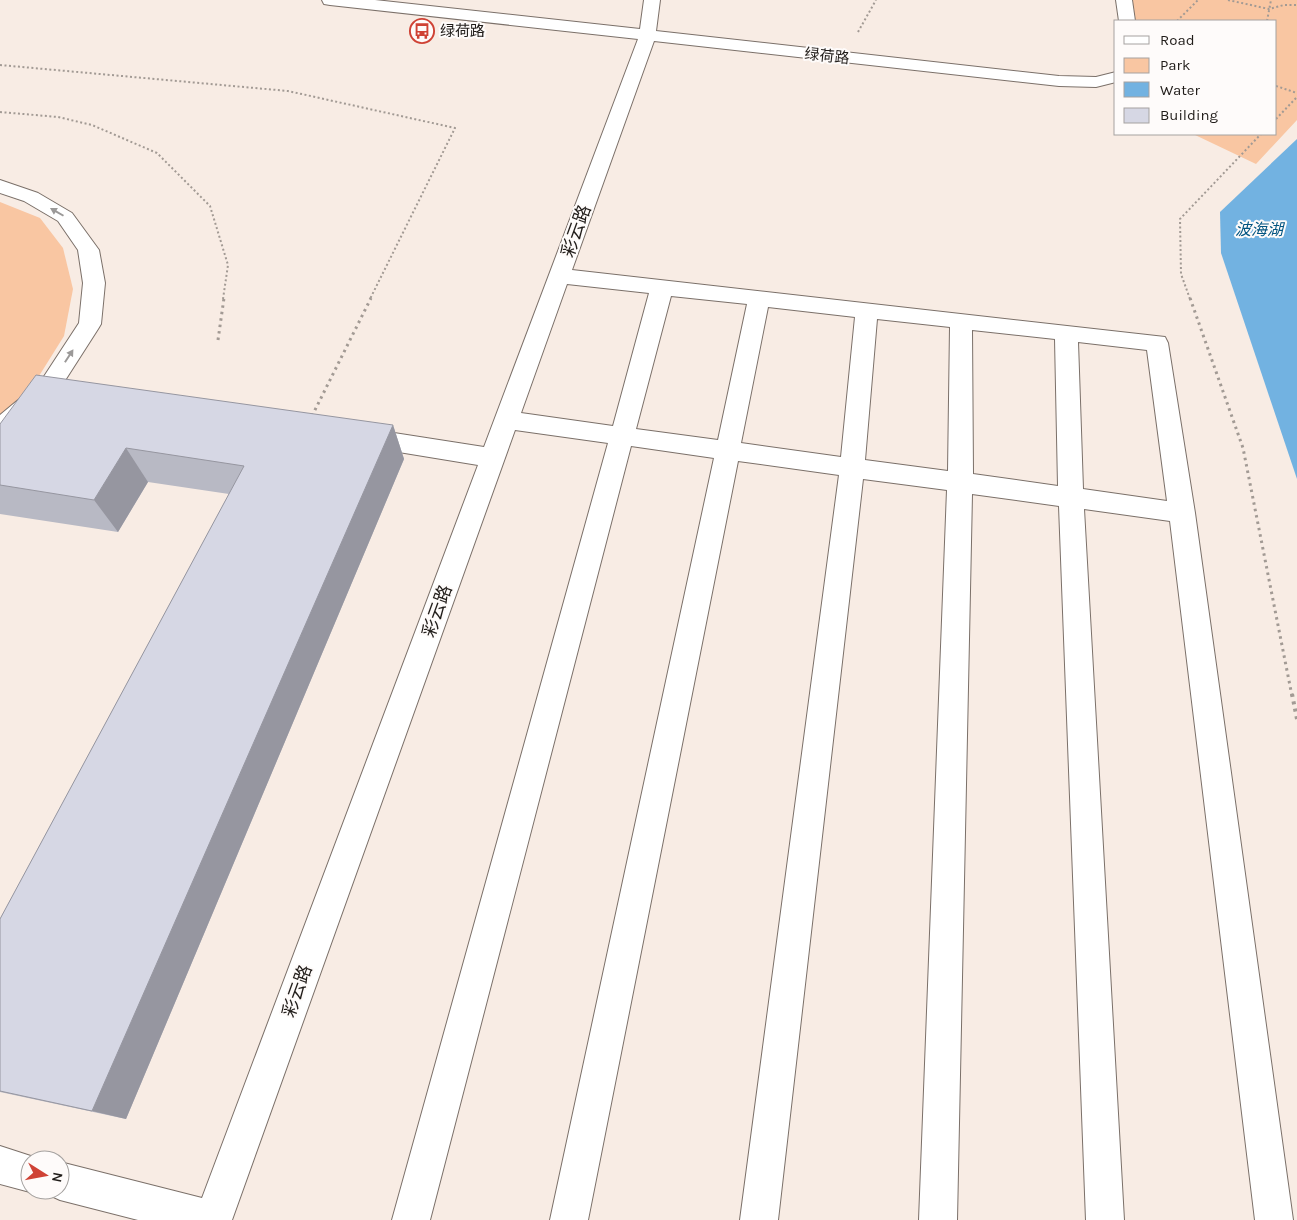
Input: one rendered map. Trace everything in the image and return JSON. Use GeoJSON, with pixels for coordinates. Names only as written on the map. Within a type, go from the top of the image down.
{"type":"FeatureCollection","features":[{"type":"Feature","properties":{"kind":"street","name":"绿荷路"},"geometry":{"type":"LineString","coordinates":[[330,0],[353,1],[647,37],[1059,81],[1096,82],[1114,78]]}},
{"type":"Feature","properties":{"kind":"street","name":"彩云路"},"geometry":{"type":"LineString","coordinates":[[213,1220],[647,37],[652,0]]}},
{"type":"Feature","properties":{"kind":"street"},"geometry":{"type":"LineString","coordinates":[[1124,0],[1127,20]]}},
{"type":"Feature","properties":{"kind":"street"},"geometry":{"type":"LineString","coordinates":[[0,186],[30,198],[65,217],[88,250],[94,283],[90,324],[49,387],[0,429]]}},
{"type":"Feature","properties":{"kind":"street"},"geometry":{"type":"LineString","coordinates":[[560,276],[1157,343],[1182,513],[1274,1220]]}},
{"type":"Feature","properties":{"kind":"street"},"geometry":{"type":"LineString","coordinates":[[411,1220],[662,287]]}},
{"type":"Feature","properties":{"kind":"street"},"geometry":{"type":"LineString","coordinates":[[569,1220],[759,298]]}},
{"type":"Feature","properties":{"kind":"street"},"geometry":{"type":"LineString","coordinates":[[759,1220],[852,468],[867,310]]}},
{"type":"Feature","properties":{"kind":"street"},"geometry":{"type":"LineString","coordinates":[[938,1220],[960,483],[961,321]]}},
{"type":"Feature","properties":{"kind":"street"},"geometry":{"type":"LineString","coordinates":[[1066,334],[1071,498],[1104,1220]]}},
{"type":"Feature","properties":{"kind":"street"},"geometry":{"type":"LineString","coordinates":[[49,387],[78,392]]}},
{"type":"Feature","properties":{"kind":"street"},"geometry":{"type":"LineString","coordinates":[[507,420],[1182,513]]}},
{"type":"Feature","properties":{"kind":"street"},"geometry":{"type":"LineString","coordinates":[[306,428],[493,458]]}},
{"type":"Feature","properties":{"kind":"street"},"geometry":{"type":"LineString","coordinates":[[0,1165],[20,1170]]}},
{"type":"Feature","properties":{"kind":"street"},"geometry":{"type":"LineString","coordinates":[[70,1184],[213,1220]]}},
{"type":"Feature","properties":{"kind":"path"},"geometry":{"type":"LineString","coordinates":[[844,58],[876,0]]}},
{"type":"Feature","properties":{"kind":"path"},"geometry":{"type":"LineString","coordinates":[[1178,20],[1198,0]]}},
{"type":"Feature","properties":{"kind":"path"},"geometry":{"type":"LineString","coordinates":[[1228,0],[1269,9],[1284,5],[1297,5]]}},
{"type":"Feature","properties":{"kind":"path"},"geometry":{"type":"LineString","coordinates":[[1267,20],[1271,0]]}},
{"type":"Feature","properties":{"kind":"path"},"geometry":{"type":"LineString","coordinates":[[0,65],[288,91],[455,128],[306,428]]}},
{"type":"Feature","properties":{"kind":"path"},"geometry":{"type":"LineString","coordinates":[[1277,86],[1297,93]]}},
{"type":"Feature","properties":{"kind":"path"},"geometry":{"type":"LineString","coordinates":[[1277,118],[1297,96]]}},
{"type":"Feature","properties":{"kind":"path"},"geometry":{"type":"LineString","coordinates":[[0,112],[58,117],[92,125],[156,153],[210,206],[228,265],[218,340]]}},
{"type":"Feature","properties":{"kind":"path"},"geometry":{"type":"LineString","coordinates":[[1260,135],[1180,219],[1181,274],[1243,448],[1297,719]]}},
{"type":"Feature","properties":{"kind":"green space"},"geometry":{"type":"Polygon","coordinates":[[[1131,0],[1297,0],[1297,120],[1256,164],[1195,135],[1277,135],[1277,20],[1131,20],[1131,0]]]}},
{"type":"Feature","properties":{"kind":"green space"},"geometry":{"type":"Polygon","coordinates":[[[0,202],[40,218],[63,248],[73,289],[64,336],[34,384],[0,418],[0,202]]]}},
{"type":"Feature","properties":{"kind":"water","name":"波海湖"},"geometry":{"type":"Polygon","coordinates":[[[1297,139],[1297,479],[1221,253],[1220,212],[1297,139]]]}},
{"type":"Feature","properties":{"kind":"building"},"geometry":{"type":"Polygon","coordinates":[[[36,375],[393,425],[92,1111],[0,1091],[0,919],[244,466],[126,448],[94,500],[0,485],[0,424],[36,375]]]}},
{"type":"Feature","properties":{"kind":"place","name":"绿荷路"},"geometry":{"type":"Point","coordinates":[422,31]}}]}
